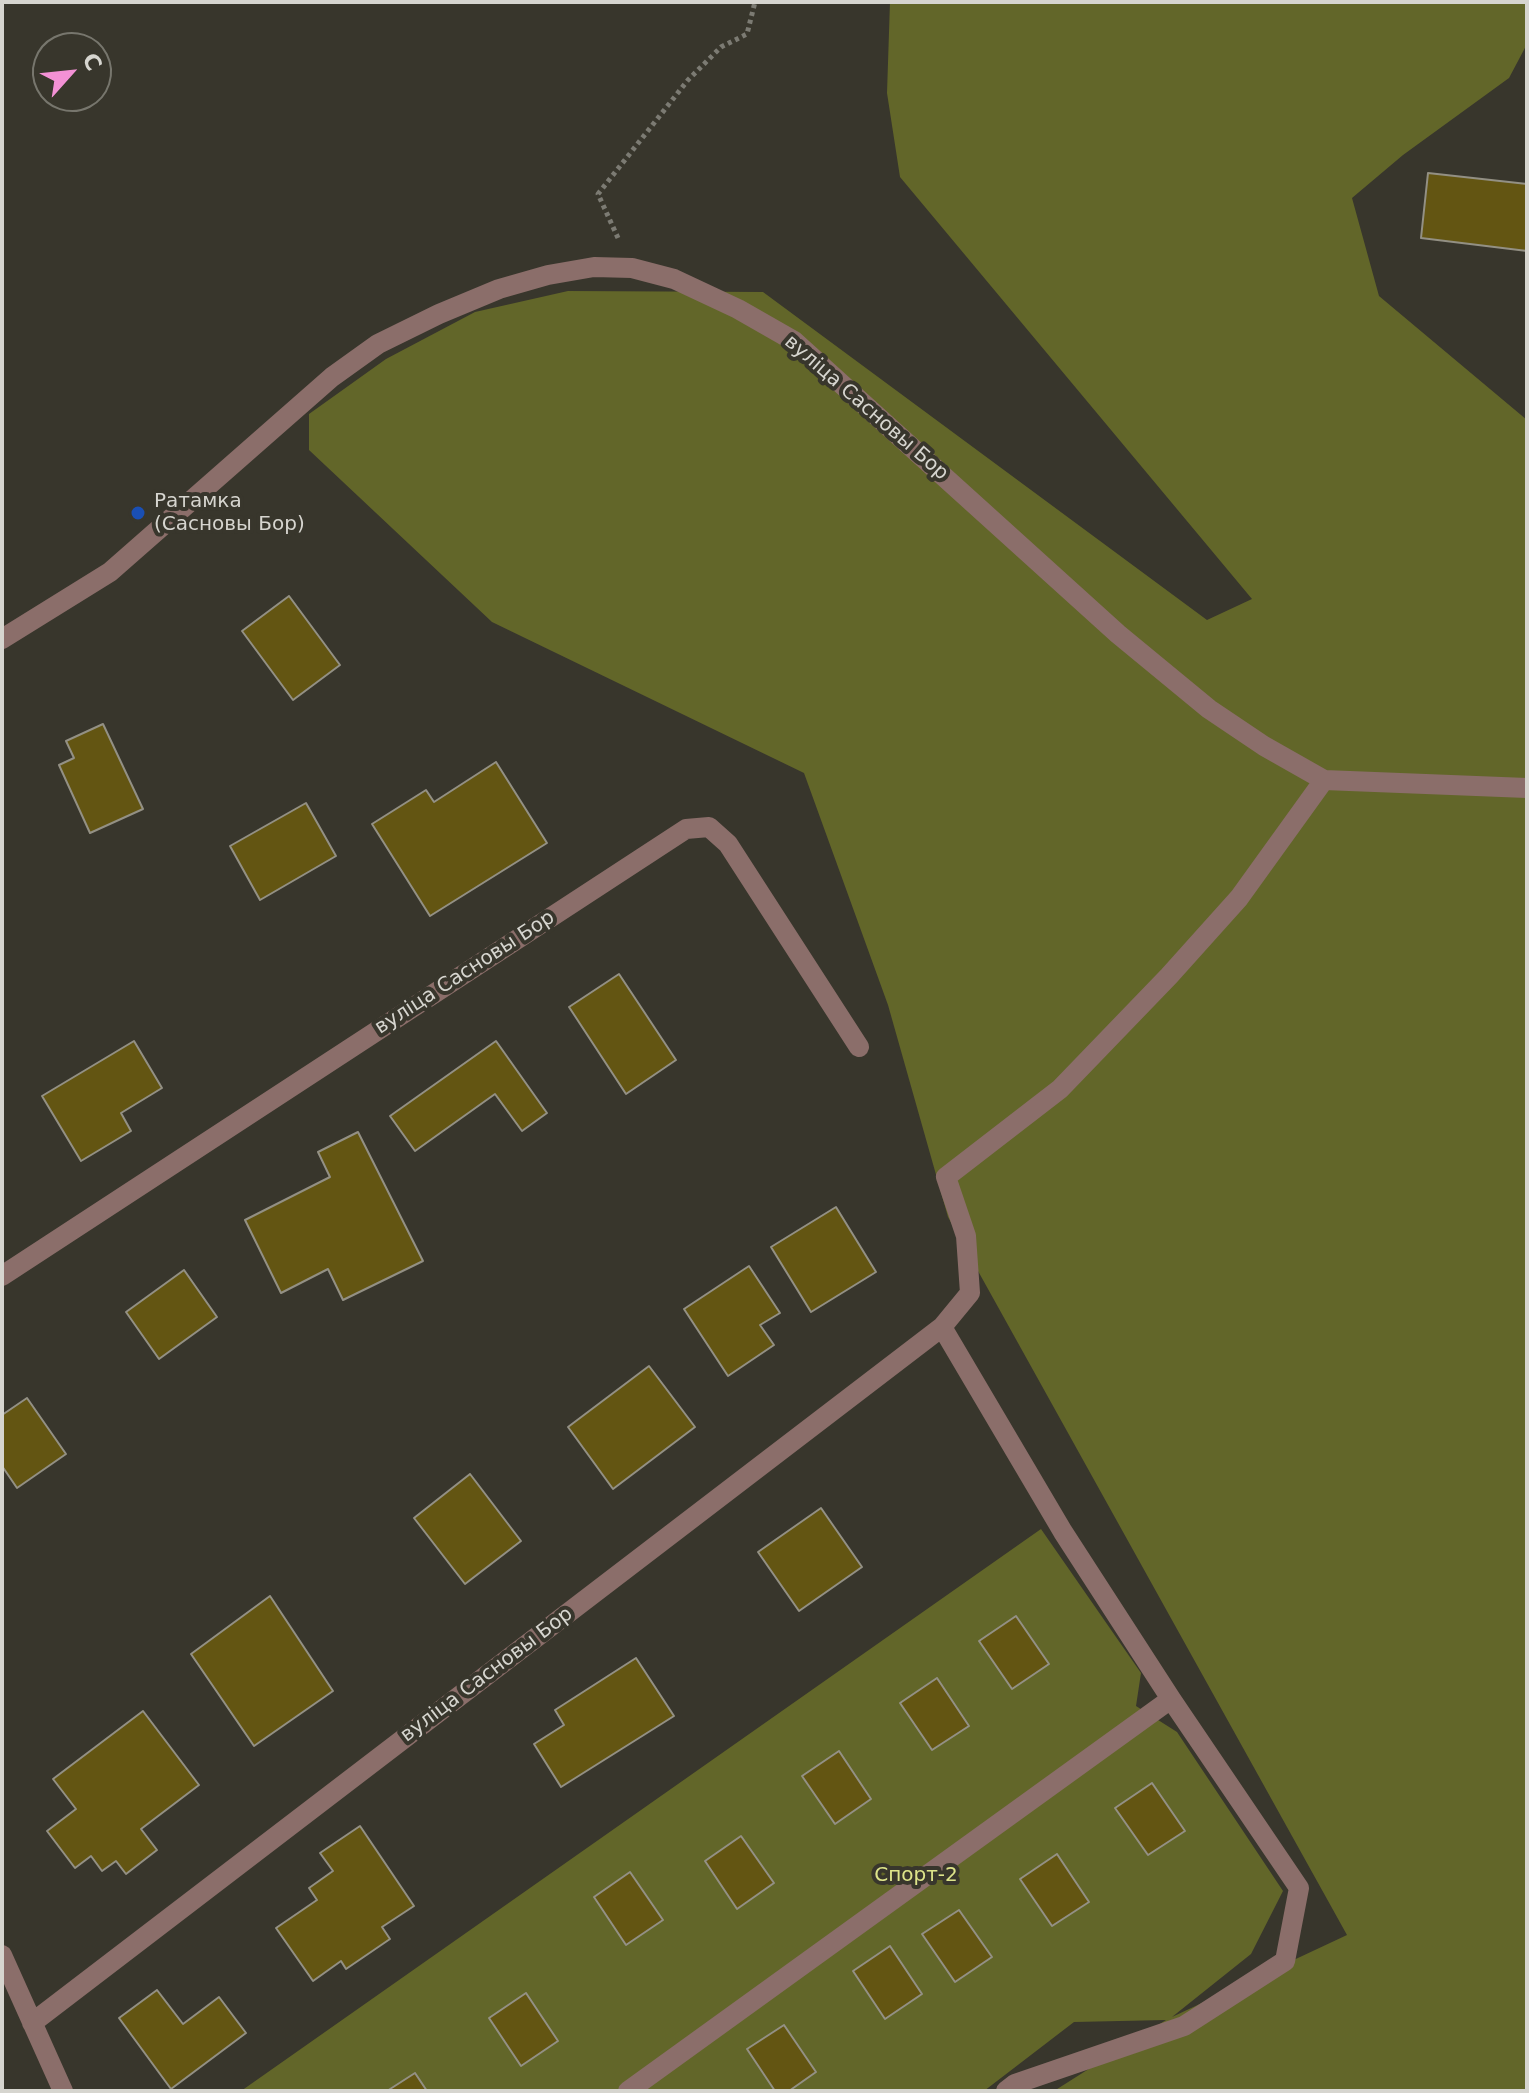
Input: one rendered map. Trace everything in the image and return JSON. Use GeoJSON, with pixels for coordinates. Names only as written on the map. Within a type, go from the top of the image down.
{"type":"FeatureCollection","features":[{"type":"Feature","properties":{"kind":"street","name":"вуліца Сасновы Бор"},"geometry":{"type":"LineString","coordinates":[[2,639],[110,572],[332,377],[378,344],[499,289],[548,275],[594,267],[632,268],[674,279],[738,309],[794,341],[1129,643],[1209,709],[1264,746],[1324,780],[1239,898],[1169,976],[1060,1089],[946,1177],[966,1236],[970,1293],[942,1327],[32,2023]]}},
{"type":"Feature","properties":{"kind":"street"},"geometry":{"type":"LineString","coordinates":[[1324,780],[1527,788]]}},
{"type":"Feature","properties":{"kind":"street","name":"вуліца Сасновы Бор"},"geometry":{"type":"LineString","coordinates":[[2,1276],[686,829],[709,827],[728,844],[859,1047]]}},
{"type":"Feature","properties":{"kind":"street"},"geometry":{"type":"LineString","coordinates":[[942,1327],[1063,1532],[1299,1888],[1285,1961],[1184,2026],[1015,2084],[1006,2091]]}},
{"type":"Feature","properties":{"kind":"street"},"geometry":{"type":"LineString","coordinates":[[632,2090],[1171,1699]]}},
{"type":"Feature","properties":{"kind":"street"},"geometry":{"type":"LineString","coordinates":[[2,1955],[63,2091]]}},
{"type":"Feature","properties":{"kind":"path"},"geometry":{"type":"LineString","coordinates":[[632,268],[598,194],[688,80],[721,47],[747,34],[755,2]]}},
{"type":"Feature","properties":{"kind":"green space","name":"Спорт-2"},"geometry":{"type":"Polygon","coordinates":[[[890,2],[1527,2],[1527,44],[1509,78],[1403,155],[1352,198],[1379,296],[1527,420],[1527,2091],[1054,2091],[1166,2020],[1074,2022],[984,2091],[241,2091],[1041,1529],[1141,1673],[1136,1706],[1177,1732],[1283,1891],[1251,1954],[1172,2017],[1347,1935],[948,1217],[888,1005],[804,773],[492,622],[309,450],[309,414],[386,359],[475,312],[568,291],[763,292],[1207,620],[1252,599],[900,177],[887,93],[890,2]]]}},
{"type":"Feature","properties":{"kind":"building"},"geometry":{"type":"Polygon","coordinates":[[[1428,173],[1527,184],[1527,251],[1421,238],[1428,173]]]}},
{"type":"Feature","properties":{"kind":"building"},"geometry":{"type":"Polygon","coordinates":[[[289,596],[340,665],[293,700],[242,631],[289,596]]]}},
{"type":"Feature","properties":{"kind":"building"},"geometry":{"type":"Polygon","coordinates":[[[103,724],[143,809],[90,833],[59,765],[74,758],[66,741],[103,724]]]}},
{"type":"Feature","properties":{"kind":"building"},"geometry":{"type":"Polygon","coordinates":[[[496,762],[547,843],[430,916],[372,824],[426,790],[434,802],[496,762]]]}},
{"type":"Feature","properties":{"kind":"building"},"geometry":{"type":"Polygon","coordinates":[[[306,803],[336,856],[260,900],[230,846],[306,803]]]}},
{"type":"Feature","properties":{"kind":"building"},"geometry":{"type":"Polygon","coordinates":[[[619,974],[676,1060],[626,1094],[569,1007],[619,974]]]}},
{"type":"Feature","properties":{"kind":"building"},"geometry":{"type":"Polygon","coordinates":[[[134,1041],[162,1088],[121,1113],[131,1131],[81,1161],[42,1096],[134,1041]]]}},
{"type":"Feature","properties":{"kind":"building"},"geometry":{"type":"Polygon","coordinates":[[[496,1041],[547,1113],[522,1131],[495,1094],[415,1151],[390,1116],[496,1041]]]}},
{"type":"Feature","properties":{"kind":"building"},"geometry":{"type":"Polygon","coordinates":[[[358,1132],[423,1261],[343,1300],[328,1269],[281,1293],[245,1220],[330,1177],[318,1152],[358,1132]]]}},
{"type":"Feature","properties":{"kind":"building"},"geometry":{"type":"Polygon","coordinates":[[[836,1207],[876,1272],[811,1312],[771,1247],[836,1207]]]}},
{"type":"Feature","properties":{"kind":"building"},"geometry":{"type":"Polygon","coordinates":[[[749,1266],[780,1313],[760,1325],[774,1345],[728,1376],[684,1309],[749,1266]]]}},
{"type":"Feature","properties":{"kind":"building"},"geometry":{"type":"Polygon","coordinates":[[[184,1270],[217,1317],[159,1359],[126,1312],[184,1270]]]}},
{"type":"Feature","properties":{"kind":"building"},"geometry":{"type":"Polygon","coordinates":[[[649,1366],[695,1427],[613,1489],[568,1427],[649,1366]]]}},
{"type":"Feature","properties":{"kind":"building"},"geometry":{"type":"Polygon","coordinates":[[[27,1398],[66,1454],[17,1488],[2,1466],[2,1415],[27,1398]]]}},
{"type":"Feature","properties":{"kind":"building"},"geometry":{"type":"Polygon","coordinates":[[[470,1474],[521,1541],[465,1584],[414,1518],[470,1474]]]}},
{"type":"Feature","properties":{"kind":"building"},"geometry":{"type":"Polygon","coordinates":[[[821,1508],[862,1567],[799,1611],[758,1552],[821,1508]]]}},
{"type":"Feature","properties":{"kind":"building"},"geometry":{"type":"Polygon","coordinates":[[[270,1596],[333,1691],[254,1746],[191,1654],[270,1596]]]}},
{"type":"Feature","properties":{"kind":"building"},"geometry":{"type":"Polygon","coordinates":[[[1016,1616],[1049,1664],[1012,1689],[979,1641],[1016,1616]]]}},
{"type":"Feature","properties":{"kind":"building"},"geometry":{"type":"Polygon","coordinates":[[[636,1658],[674,1716],[561,1787],[534,1744],[564,1725],[555,1710],[636,1658]]]}},
{"type":"Feature","properties":{"kind":"building"},"geometry":{"type":"Polygon","coordinates":[[[937,1678],[969,1726],[932,1750],[900,1703],[937,1678]]]}},
{"type":"Feature","properties":{"kind":"building"},"geometry":{"type":"Polygon","coordinates":[[[143,1711],[199,1785],[141,1829],[157,1850],[126,1874],[116,1861],[102,1871],[91,1856],[75,1868],[47,1831],[76,1809],[53,1779],[143,1711]]]}},
{"type":"Feature","properties":{"kind":"building"},"geometry":{"type":"Polygon","coordinates":[[[839,1751],[871,1799],[835,1824],[802,1776],[839,1751]]]}},
{"type":"Feature","properties":{"kind":"building"},"geometry":{"type":"Polygon","coordinates":[[[1152,1783],[1185,1831],[1148,1855],[1115,1808],[1152,1783]]]}},
{"type":"Feature","properties":{"kind":"building"},"geometry":{"type":"Polygon","coordinates":[[[360,1826],[414,1906],[382,1927],[390,1939],[346,1969],[341,1961],[313,1981],[276,1928],[317,1900],[309,1888],[333,1871],[320,1853],[360,1826]]]}},
{"type":"Feature","properties":{"kind":"building"},"geometry":{"type":"Polygon","coordinates":[[[741,1836],[774,1883],[737,1909],[705,1861],[741,1836]]]}},
{"type":"Feature","properties":{"kind":"building"},"geometry":{"type":"Polygon","coordinates":[[[1057,1854],[1089,1902],[1052,1926],[1020,1879],[1057,1854]]]}},
{"type":"Feature","properties":{"kind":"building"},"geometry":{"type":"Polygon","coordinates":[[[630,1872],[663,1920],[626,1945],[594,1897],[630,1872]]]}},
{"type":"Feature","properties":{"kind":"building"},"geometry":{"type":"Polygon","coordinates":[[[959,1910],[992,1957],[955,1982],[922,1934],[959,1910]]]}},
{"type":"Feature","properties":{"kind":"building"},"geometry":{"type":"Polygon","coordinates":[[[890,1946],[922,1994],[885,2019],[853,1971],[890,1946]]]}},
{"type":"Feature","properties":{"kind":"building"},"geometry":{"type":"Polygon","coordinates":[[[157,1990],[183,2024],[219,1997],[246,2033],[171,2089],[119,2018],[157,1990]]]}},
{"type":"Feature","properties":{"kind":"building"},"geometry":{"type":"Polygon","coordinates":[[[526,1993],[558,2041],[521,2066],[489,2018],[526,1993]]]}},
{"type":"Feature","properties":{"kind":"building"},"geometry":{"type":"Polygon","coordinates":[[[784,2025],[816,2072],[789,2091],[775,2091],[747,2049],[784,2025]]]}},
{"type":"Feature","properties":{"kind":"building"},"geometry":{"type":"Polygon","coordinates":[[[415,2073],[427,2091],[387,2091],[415,2073]]]}},
{"type":"Feature","properties":{"kind":"place","name":"Ратамка (Сасновы Бор)"},"geometry":{"type":"Point","coordinates":[138,513]}}]}
